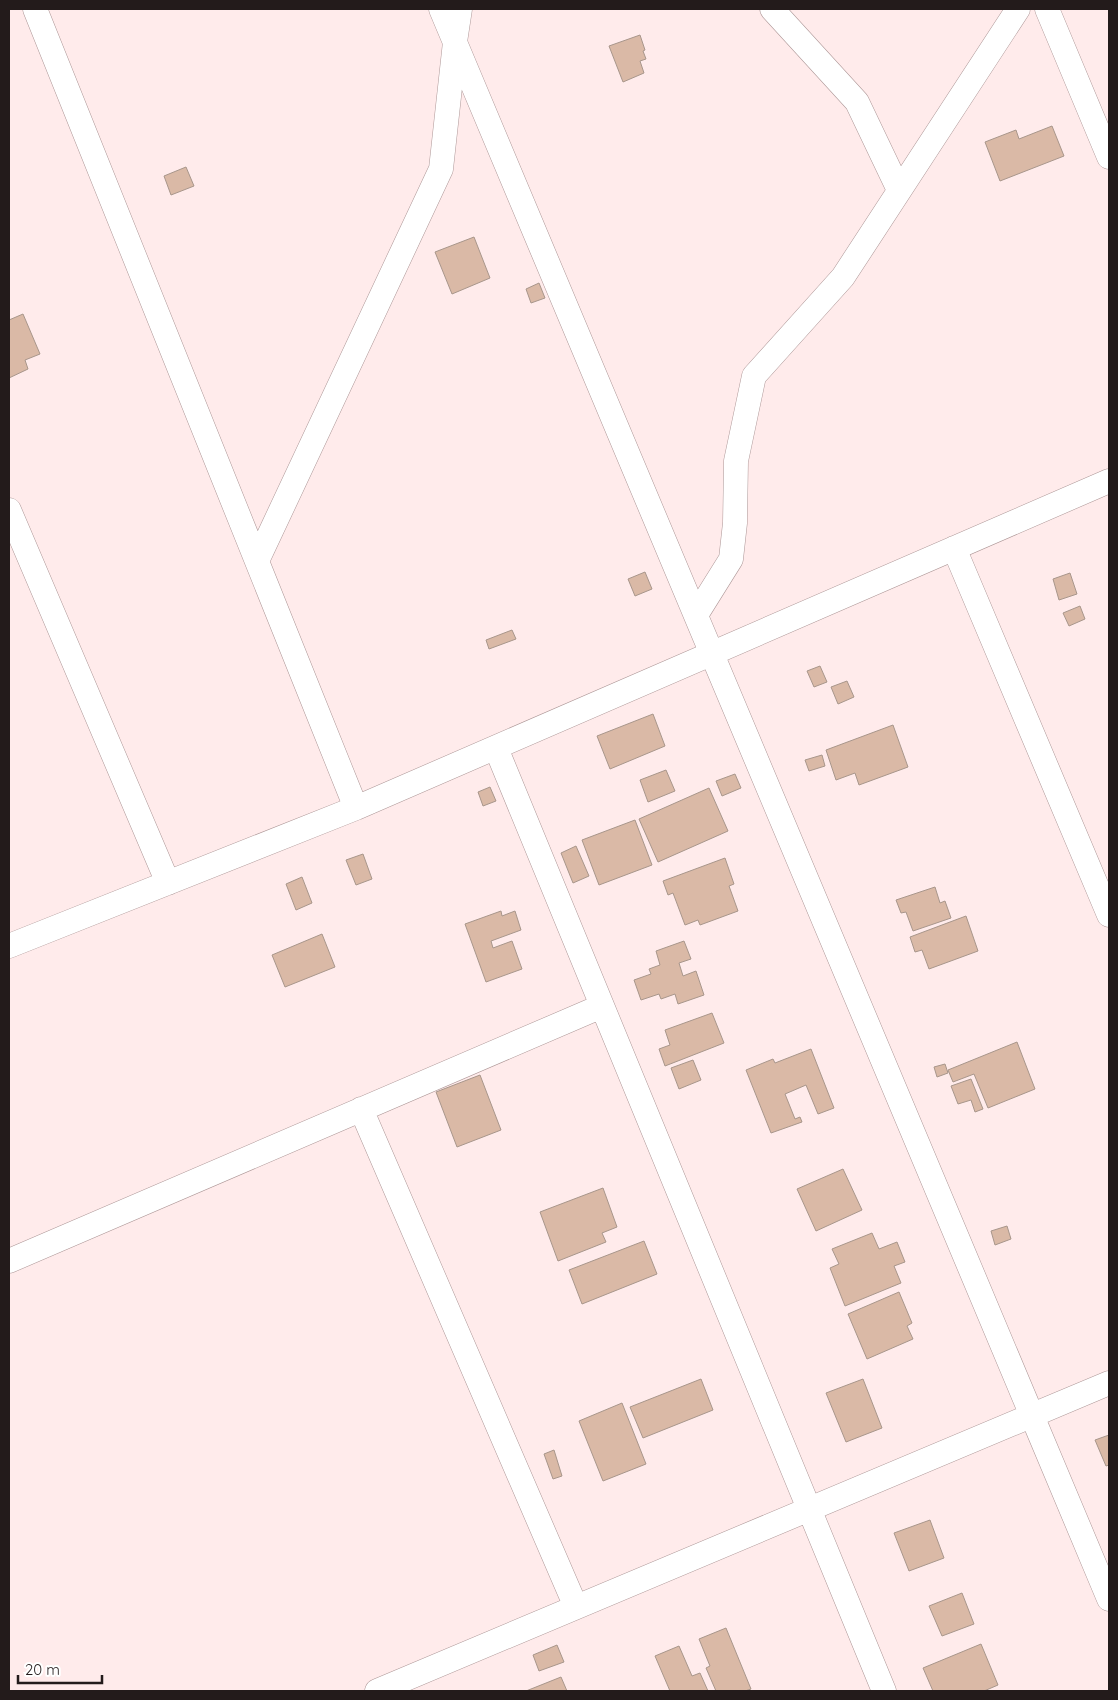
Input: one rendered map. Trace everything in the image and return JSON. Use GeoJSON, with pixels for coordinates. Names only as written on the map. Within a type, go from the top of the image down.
{"type":"FeatureCollection","features":[{"type":"Feature","properties":{"kind":"street"},"geometry":{"type":"LineString","coordinates":[[35,9],[356,808]]}},
{"type":"Feature","properties":{"kind":"street"},"geometry":{"type":"LineString","coordinates":[[441,9],[1109,1599]]}},
{"type":"Feature","properties":{"kind":"street"},"geometry":{"type":"LineString","coordinates":[[257,561],[441,169],[460,9]]}},
{"type":"Feature","properties":{"kind":"street"},"geometry":{"type":"LineString","coordinates":[[772,9],[857,102],[899,190]]}},
{"type":"Feature","properties":{"kind":"street"},"geometry":{"type":"LineString","coordinates":[[696,615],[732,559],[736,461],[754,376],[843,277],[1018,9]]}},
{"type":"Feature","properties":{"kind":"street"},"geometry":{"type":"LineString","coordinates":[[1047,9],[1109,157]]}},
{"type":"Feature","properties":{"kind":"street"},"geometry":{"type":"LineString","coordinates":[[9,946],[356,808],[1109,481]]}},
{"type":"Feature","properties":{"kind":"street"},"geometry":{"type":"LineString","coordinates":[[9,510],[168,883]]}},
{"type":"Feature","properties":{"kind":"street"},"geometry":{"type":"LineString","coordinates":[[954,548],[1109,915]]}},
{"type":"Feature","properties":{"kind":"street"},"geometry":{"type":"LineString","coordinates":[[496,748],[884,1691]]}},
{"type":"Feature","properties":{"kind":"street"},"geometry":{"type":"LineString","coordinates":[[9,1261],[602,1006]]}},
{"type":"Feature","properties":{"kind":"street"},"geometry":{"type":"LineString","coordinates":[[361,1109],[576,1607]]}},
{"type":"Feature","properties":{"kind":"street"},"geometry":{"type":"LineString","coordinates":[[377,1691],[1109,1383]]}},
{"type":"Feature","properties":{"kind":"building"},"geometry":{"type":"Polygon","coordinates":[[[640,35],[646,59],[640,61],[644,73],[623,82],[609,46],[640,35]]]}},
{"type":"Feature","properties":{"kind":"building"},"geometry":{"type":"Polygon","coordinates":[[[1052,126],[1064,156],[1000,181],[985,142],[1016,130],[1019,139],[1052,126]]]}},
{"type":"Feature","properties":{"kind":"building"},"geometry":{"type":"Polygon","coordinates":[[[186,167],[194,186],[171,195],[164,176],[186,167]]]}},
{"type":"Feature","properties":{"kind":"building"},"geometry":{"type":"Polygon","coordinates":[[[474,237],[490,278],[452,294],[435,252],[474,237]]]}},
{"type":"Feature","properties":{"kind":"building"},"geometry":{"type":"Polygon","coordinates":[[[539,283],[545,298],[531,303],[526,289],[539,283]]]}},
{"type":"Feature","properties":{"kind":"building"},"geometry":{"type":"Polygon","coordinates":[[[23,314],[40,354],[25,360],[28,369],[9,378],[9,320],[23,314]]]}},
{"type":"Feature","properties":{"kind":"building"},"geometry":{"type":"Polygon","coordinates":[[[645,572],[652,589],[635,596],[628,579],[645,572]]]}},
{"type":"Feature","properties":{"kind":"building"},"geometry":{"type":"Polygon","coordinates":[[[1070,573],[1077,594],[1059,600],[1053,579],[1070,573]]]}},
{"type":"Feature","properties":{"kind":"building"},"geometry":{"type":"Polygon","coordinates":[[[1080,606],[1085,619],[1069,626],[1063,613],[1080,606]]]}},
{"type":"Feature","properties":{"kind":"building"},"geometry":{"type":"Polygon","coordinates":[[[512,630],[516,639],[489,649],[486,640],[512,630]]]}},
{"type":"Feature","properties":{"kind":"building"},"geometry":{"type":"Polygon","coordinates":[[[820,666],[827,682],[814,687],[807,671],[820,666]]]}},
{"type":"Feature","properties":{"kind":"building"},"geometry":{"type":"Polygon","coordinates":[[[847,681],[854,697],[838,704],[831,687],[847,681]]]}},
{"type":"Feature","properties":{"kind":"building"},"geometry":{"type":"Polygon","coordinates":[[[653,714],[665,746],[610,769],[597,736],[653,714]]]}},
{"type":"Feature","properties":{"kind":"building"},"geometry":{"type":"Polygon","coordinates":[[[893,725],[908,767],[859,785],[855,773],[836,780],[826,750],[893,725]]]}},
{"type":"Feature","properties":{"kind":"building"},"geometry":{"type":"Polygon","coordinates":[[[822,755],[825,766],[809,771],[805,760],[822,755]]]}},
{"type":"Feature","properties":{"kind":"building"},"geometry":{"type":"Polygon","coordinates":[[[666,770],[675,791],[648,802],[640,780],[666,770]]]}},
{"type":"Feature","properties":{"kind":"building"},"geometry":{"type":"Polygon","coordinates":[[[735,774],[741,788],[722,796],[716,781],[735,774]]]}},
{"type":"Feature","properties":{"kind":"building"},"geometry":{"type":"Polygon","coordinates":[[[490,787],[496,801],[483,806],[478,792],[490,787]]]}},
{"type":"Feature","properties":{"kind":"building"},"geometry":{"type":"Polygon","coordinates":[[[709,788],[728,831],[658,862],[639,819],[709,788]]]}},
{"type":"Feature","properties":{"kind":"building"},"geometry":{"type":"Polygon","coordinates":[[[635,820],[652,865],[599,885],[582,840],[635,820]]]}},
{"type":"Feature","properties":{"kind":"building"},"geometry":{"type":"Polygon","coordinates":[[[576,846],[589,876],[573,883],[561,853],[576,846]]]}},
{"type":"Feature","properties":{"kind":"building"},"geometry":{"type":"Polygon","coordinates":[[[363,854],[372,879],[356,885],[346,860],[363,854]]]}},
{"type":"Feature","properties":{"kind":"building"},"geometry":{"type":"Polygon","coordinates":[[[725,858],[734,884],[729,886],[738,911],[700,925],[698,920],[685,925],[673,893],[668,895],[663,881],[725,858]]]}},
{"type":"Feature","properties":{"kind":"building"},"geometry":{"type":"Polygon","coordinates":[[[302,877],[312,903],[296,910],[286,884],[302,877]]]}},
{"type":"Feature","properties":{"kind":"building"},"geometry":{"type":"Polygon","coordinates":[[[935,887],[940,903],[945,901],[951,918],[913,931],[906,912],[901,913],[896,900],[935,887]]]}},
{"type":"Feature","properties":{"kind":"building"},"geometry":{"type":"Polygon","coordinates":[[[501,911],[502,916],[515,911],[521,930],[491,941],[493,948],[512,941],[522,969],[486,982],[465,924],[501,911]]]}},
{"type":"Feature","properties":{"kind":"building"},"geometry":{"type":"Polygon","coordinates":[[[966,916],[978,951],[929,969],[922,950],[915,952],[910,937],[966,916]]]}},
{"type":"Feature","properties":{"kind":"building"},"geometry":{"type":"Polygon","coordinates":[[[322,934],[335,967],[285,987],[272,955],[322,934]]]}},
{"type":"Feature","properties":{"kind":"building"},"geometry":{"type":"Polygon","coordinates":[[[684,941],[691,959],[679,963],[683,976],[696,971],[704,995],[678,1004],[675,994],[661,999],[659,994],[641,1000],[634,980],[651,974],[649,969],[660,965],[656,951],[684,941]]]}},
{"type":"Feature","properties":{"kind":"building"},"geometry":{"type":"Polygon","coordinates":[[[712,1013],[724,1043],[665,1066],[659,1049],[670,1045],[665,1030],[712,1013]]]}},
{"type":"Feature","properties":{"kind":"building"},"geometry":{"type":"Polygon","coordinates":[[[1017,1042],[1035,1089],[988,1108],[974,1074],[953,1082],[948,1070],[1017,1042]]]}},
{"type":"Feature","properties":{"kind":"building"},"geometry":{"type":"Polygon","coordinates":[[[811,1049],[834,1108],[818,1114],[806,1085],[785,1094],[795,1119],[800,1117],[802,1122],[771,1133],[746,1070],[773,1059],[775,1063],[811,1049]]]}},
{"type":"Feature","properties":{"kind":"building"},"geometry":{"type":"Polygon","coordinates":[[[693,1060],[701,1080],[679,1089],[671,1068],[693,1060]]]}},
{"type":"Feature","properties":{"kind":"building"},"geometry":{"type":"Polygon","coordinates":[[[945,1064],[948,1073],[937,1077],[934,1067],[945,1064]]]}},
{"type":"Feature","properties":{"kind":"building"},"geometry":{"type":"Polygon","coordinates":[[[480,1075],[501,1130],[457,1147],[436,1092],[480,1075]]]}},
{"type":"Feature","properties":{"kind":"building"},"geometry":{"type":"Polygon","coordinates":[[[971,1079],[983,1109],[975,1112],[971,1100],[958,1104],[951,1086],[971,1079]]]}},
{"type":"Feature","properties":{"kind":"building"},"geometry":{"type":"Polygon","coordinates":[[[843,1169],[862,1210],[816,1231],[797,1189],[843,1169]]]}},
{"type":"Feature","properties":{"kind":"building"},"geometry":{"type":"Polygon","coordinates":[[[603,1188],[617,1227],[602,1233],[606,1242],[558,1261],[540,1212],[603,1188]]]}},
{"type":"Feature","properties":{"kind":"building"},"geometry":{"type":"Polygon","coordinates":[[[1007,1226],[1011,1239],[995,1245],[991,1231],[1007,1226]]]}},
{"type":"Feature","properties":{"kind":"building"},"geometry":{"type":"Polygon","coordinates":[[[872,1233],[879,1249],[897,1242],[905,1262],[894,1266],[901,1283],[845,1306],[830,1268],[839,1264],[832,1249],[872,1233]]]}},
{"type":"Feature","properties":{"kind":"building"},"geometry":{"type":"Polygon","coordinates":[[[644,1241],[657,1274],[582,1304],[569,1270],[644,1241]]]}},
{"type":"Feature","properties":{"kind":"building"},"geometry":{"type":"Polygon","coordinates":[[[899,1292],[912,1323],[907,1326],[913,1339],[867,1359],[848,1314],[899,1292]]]}},
{"type":"Feature","properties":{"kind":"building"},"geometry":{"type":"Polygon","coordinates":[[[701,1379],[713,1410],[643,1438],[630,1407],[701,1379]]]}},
{"type":"Feature","properties":{"kind":"building"},"geometry":{"type":"Polygon","coordinates":[[[863,1379],[882,1428],[846,1442],[826,1393],[863,1379]]]}},
{"type":"Feature","properties":{"kind":"building"},"geometry":{"type":"Polygon","coordinates":[[[622,1403],[646,1464],[603,1481],[579,1421],[622,1403]]]}},
{"type":"Feature","properties":{"kind":"building"},"geometry":{"type":"Polygon","coordinates":[[[1109,1435],[1109,1465],[1106,1466],[1095,1440],[1109,1435]]]}},
{"type":"Feature","properties":{"kind":"building"},"geometry":{"type":"Polygon","coordinates":[[[554,1450],[562,1476],[553,1479],[544,1454],[554,1450]]]}},
{"type":"Feature","properties":{"kind":"building"},"geometry":{"type":"Polygon","coordinates":[[[930,1520],[944,1558],[909,1571],[894,1533],[930,1520]]]}},
{"type":"Feature","properties":{"kind":"building"},"geometry":{"type":"Polygon","coordinates":[[[962,1593],[974,1624],[942,1636],[929,1606],[962,1593]]]}},
{"type":"Feature","properties":{"kind":"building"},"geometry":{"type":"Polygon","coordinates":[[[726,1628],[751,1689],[745,1691],[716,1691],[706,1668],[710,1666],[699,1639],[726,1628]]]}},
{"type":"Feature","properties":{"kind":"building"},"geometry":{"type":"Polygon","coordinates":[[[981,1644],[998,1685],[984,1691],[933,1691],[923,1668],[981,1644]]]}},
{"type":"Feature","properties":{"kind":"building"},"geometry":{"type":"Polygon","coordinates":[[[557,1645],[564,1662],[539,1671],[533,1655],[557,1645]]]}},
{"type":"Feature","properties":{"kind":"building"},"geometry":{"type":"Polygon","coordinates":[[[679,1646],[692,1676],[700,1673],[708,1691],[670,1691],[655,1656],[679,1646]]]}},
{"type":"Feature","properties":{"kind":"building"},"geometry":{"type":"Polygon","coordinates":[[[561,1677],[567,1691],[526,1691],[561,1677]]]}}]}
